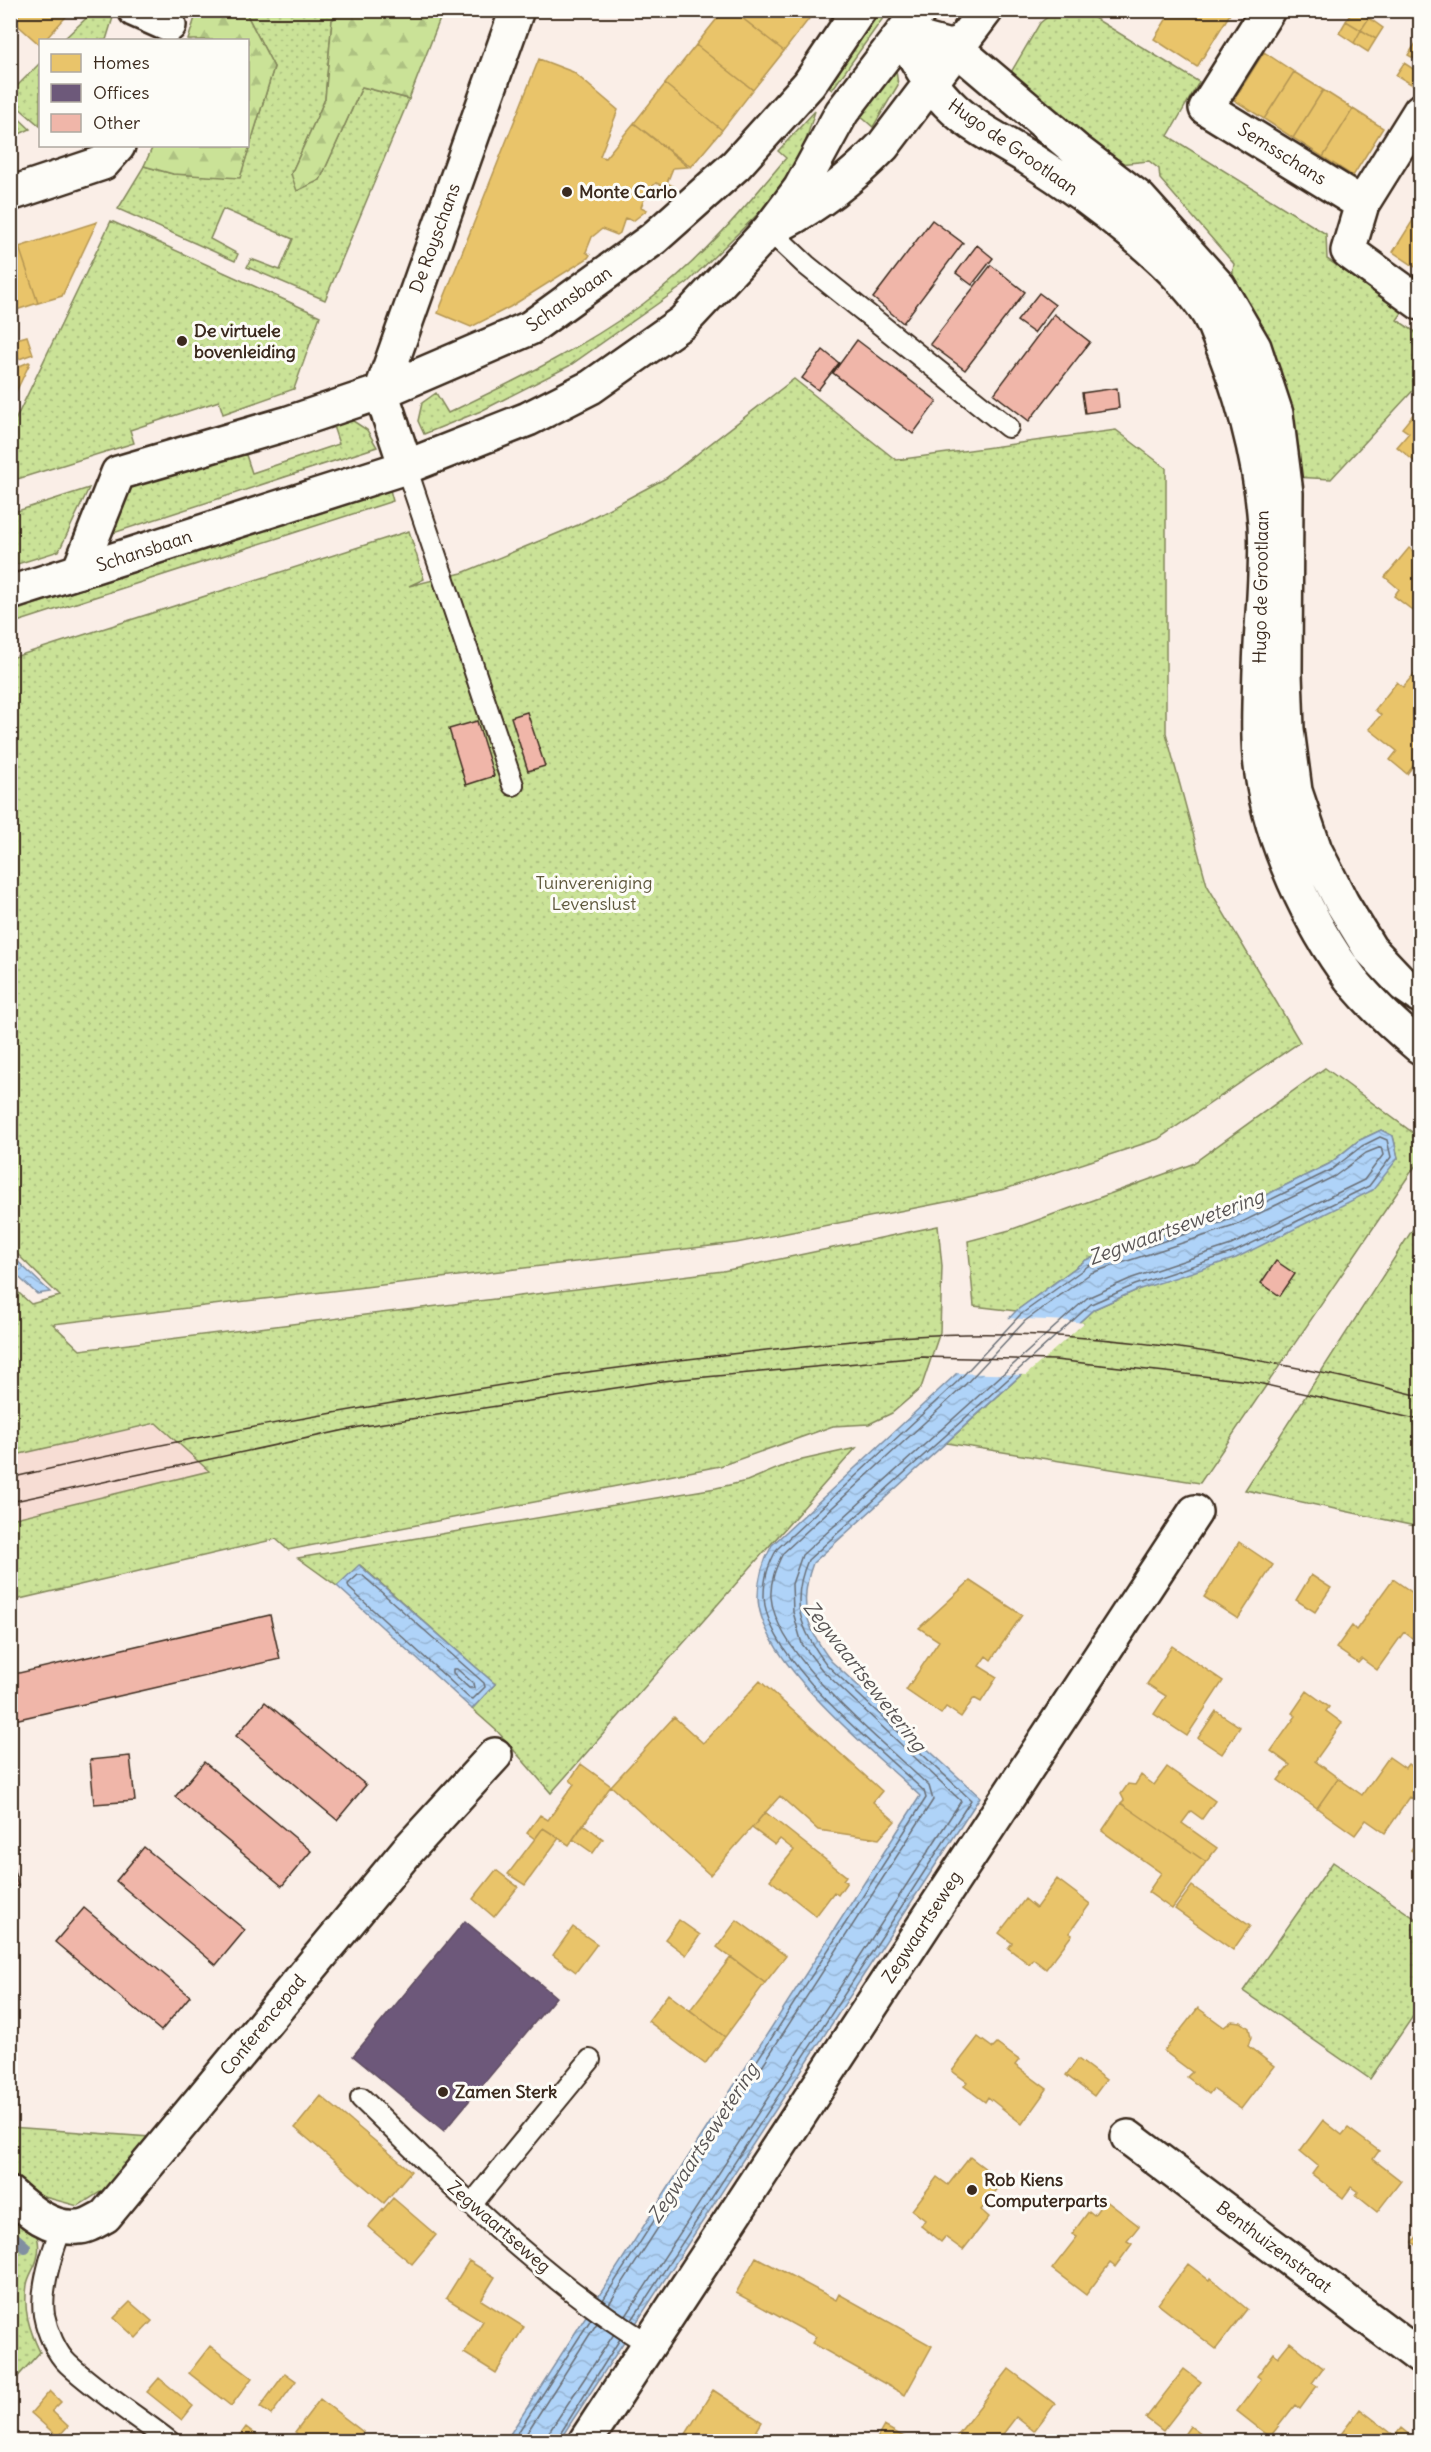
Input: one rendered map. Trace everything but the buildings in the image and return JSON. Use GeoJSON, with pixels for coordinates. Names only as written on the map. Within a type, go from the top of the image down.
{"type":"FeatureCollection","features":[{"type":"Feature","properties":{"kind":"street"},"geometry":{"type":"LineString","coordinates":[[135,10],[168,25]]}},
{"type":"Feature","properties":{"kind":"street","name":"De Royschans"},"geometry":{"type":"LineString","coordinates":[[381,392],[517,10]]}},
{"type":"Feature","properties":{"kind":"street","name":"Schansbaan"},"geometry":{"type":"LineString","coordinates":[[79,571],[118,473],[289,423],[381,392],[530,328],[653,239],[736,165],[808,84],[859,10]]}},
{"type":"Feature","properties":{"kind":"street","name":"Schansbaan"},"geometry":{"type":"LineString","coordinates":[[769,230],[810,209],[865,164],[882,146],[987,10]]}},
{"type":"Feature","properties":{"kind":"street","name":"Semsschans"},"geometry":{"type":"LineString","coordinates":[[1268,10],[1206,108],[1362,204]]}},
{"type":"Feature","properties":{"kind":"street","name":"Schansbaan"},"geometry":{"type":"LineString","coordinates":[[10,593],[406,467],[528,419],[591,387],[682,322],[769,230],[800,189],[842,112],[911,22]]}},
{"type":"Feature","properties":{"kind":"street","name":"Hugo de Grootlaan"},"geometry":{"type":"LineString","coordinates":[[911,22],[957,49],[1076,150],[1139,198],[1219,286],[1254,347],[1276,414],[1286,493],[1285,674],[1287,729],[1295,791],[1315,850],[1342,903],[1370,949],[1404,984],[1420,996]]}},
{"type":"Feature","properties":{"kind":"street","name":"Hugo de Grootlaan"},"geometry":{"type":"LineString","coordinates":[[911,22],[931,83],[955,110],[1040,165],[1139,239],[1179,275],[1212,320],[1232,368],[1248,419],[1264,516],[1260,724],[1262,774],[1271,818],[1315,923],[1351,979],[1385,1016],[1420,1047]]}},
{"type":"Feature","properties":{"kind":"street"},"geometry":{"type":"LineString","coordinates":[[1420,111],[1362,204],[1348,251],[1420,303]]}},
{"type":"Feature","properties":{"kind":"street"},"geometry":{"type":"LineString","coordinates":[[10,194],[103,163],[117,147]]}},
{"type":"Feature","properties":{"kind":"street"},"geometry":{"type":"LineString","coordinates":[[381,392],[406,467]]}},
{"type":"Feature","properties":{"kind":"street","name":"Zegwaartseweg"},"geometry":{"type":"LineString","coordinates":[[585,2442],[642,2339],[1195,1512]]}},
{"type":"Feature","properties":{"kind":"street","name":"Conferencepad"},"geometry":{"type":"LineString","coordinates":[[10,2194],[34,2216],[62,2226],[80,2228],[105,2216],[407,1851],[495,1755]]}},
{"type":"Feature","properties":{"kind":"street","name":"Benthuizenstraat"},"geometry":{"type":"LineString","coordinates":[[1128,2137],[1420,2357]]}},
{"type":"Feature","properties":{"kind":"lane"},"geometry":{"type":"LineString","coordinates":[[769,230],[806,265],[1008,427]]}},
{"type":"Feature","properties":{"kind":"lane"},"geometry":{"type":"LineString","coordinates":[[406,467],[513,784]]}},
{"type":"Feature","properties":{"kind":"lane"},"geometry":{"type":"LineString","coordinates":[[471,2205],[590,2060]]}},
{"type":"Feature","properties":{"kind":"lane","name":"Zegwaartseweg"},"geometry":{"type":"LineString","coordinates":[[361,2098],[471,2205],[587,2301],[642,2339]]}},
{"type":"Feature","properties":{"kind":"lane"},"geometry":{"type":"LineString","coordinates":[[62,2226],[52,2251],[46,2284],[44,2315],[52,2339],[66,2363],[170,2442]]}},
{"type":"Feature","properties":{"kind":"shaded area"},"geometry":{"type":"Polygon","coordinates":[[[921,1317],[11,1523],[10,1456],[56,1445],[358,1383],[921,1317]]]}},
{"type":"Feature","properties":{"kind":"green space"},"geometry":{"type":"Polygon","coordinates":[[[346,10],[443,11],[409,99],[362,87],[320,180],[297,191],[291,174],[325,99],[332,20],[346,10]]]}},
{"type":"Feature","properties":{"kind":"green space"},"geometry":{"type":"Polygon","coordinates":[[[94,11],[115,11],[106,39],[64,39],[94,11]]]}},
{"type":"Feature","properties":{"kind":"green space"},"geometry":{"type":"Polygon","coordinates":[[[197,11],[250,11],[247,15],[274,67],[240,178],[173,174],[144,166],[153,147],[249,147],[249,39],[188,39],[197,11]]]}},
{"type":"Feature","properties":{"kind":"green space"},"geometry":{"type":"Polygon","coordinates":[[[250,11],[346,11],[332,20],[325,99],[291,174],[320,180],[362,87],[409,99],[325,300],[247,267],[251,259],[280,270],[293,239],[223,209],[210,239],[238,254],[235,261],[118,209],[144,166],[173,174],[240,177],[274,67],[247,15],[250,11]]]}},
{"type":"Feature","properties":{"kind":"green space"},"geometry":{"type":"Polygon","coordinates":[[[868,11],[888,11],[832,90],[819,80],[868,11]]]}},
{"type":"Feature","properties":{"kind":"green space"},"geometry":{"type":"Polygon","coordinates":[[[1055,11],[1083,11],[1199,82],[1168,136],[1326,234],[1327,259],[1404,310],[1397,320],[1420,335],[1420,383],[1331,479],[1294,477],[1231,285],[1234,264],[1160,179],[1159,169],[1149,161],[1108,165],[1007,79],[1040,23],[1055,11]]]}},
{"type":"Feature","properties":{"kind":"green space"},"geometry":{"type":"Polygon","coordinates":[[[39,64],[39,125],[10,100],[11,92],[39,64]]]}},
{"type":"Feature","properties":{"kind":"green space"},"geometry":{"type":"Polygon","coordinates":[[[896,70],[898,85],[873,127],[851,108],[884,75],[896,70]]]}},
{"type":"Feature","properties":{"kind":"green space"},"geometry":{"type":"Polygon","coordinates":[[[10,111],[30,129],[11,138],[10,111]]]}},
{"type":"Feature","properties":{"kind":"green space"},"geometry":{"type":"Polygon","coordinates":[[[815,111],[802,153],[768,204],[687,283],[569,366],[481,411],[424,434],[418,421],[422,403],[436,393],[448,413],[572,349],[620,320],[663,288],[719,235],[753,197],[786,158],[778,151],[815,111]]]}},
{"type":"Feature","properties":{"kind":"green space"},"geometry":{"type":"Polygon","coordinates":[[[111,221],[320,316],[294,389],[223,414],[219,401],[130,430],[134,443],[11,481],[11,429],[111,221]]]}},
{"type":"Feature","properties":{"kind":"green space","name":"Tuinvereniging Levenslust"},"geometry":{"type":"Polygon","coordinates":[[[794,379],[896,460],[1116,430],[1166,468],[1166,733],[1207,885],[1300,1042],[1158,1139],[1005,1189],[736,1243],[53,1324],[80,1350],[723,1271],[938,1226],[942,1266],[940,1332],[921,1388],[892,1413],[869,1424],[833,1426],[720,1466],[288,1550],[276,1539],[11,1601],[11,1519],[209,1471],[156,1423],[11,1456],[10,1285],[31,1304],[60,1296],[11,1248],[11,658],[409,531],[424,579],[409,586],[462,573],[578,525],[666,478],[794,379]]]}},
{"type":"Feature","properties":{"kind":"green space"},"geometry":{"type":"Polygon","coordinates":[[[350,419],[367,430],[377,447],[101,537],[125,489],[245,452],[252,473],[339,444],[332,423],[350,419]]]}},
{"type":"Feature","properties":{"kind":"green space"},"geometry":{"type":"Polygon","coordinates":[[[89,488],[59,551],[11,566],[11,513],[89,488]]]}},
{"type":"Feature","properties":{"kind":"green space"},"geometry":{"type":"Polygon","coordinates":[[[390,490],[393,501],[11,624],[11,612],[390,490]]]}},
{"type":"Feature","properties":{"kind":"green space"},"geometry":{"type":"Polygon","coordinates":[[[1325,1068],[1420,1138],[1420,1159],[1200,1483],[946,1443],[1094,1309],[1137,1290],[1398,1158],[1393,1136],[1381,1130],[1358,1141],[1329,1164],[1229,1213],[1086,1260],[1016,1311],[974,1306],[968,1241],[1010,1230],[1192,1164],[1325,1068]]]}},
{"type":"Feature","properties":{"kind":"green space"},"geometry":{"type":"Polygon","coordinates":[[[1420,1218],[1420,1527],[1245,1490],[1420,1218]]]}},
{"type":"Feature","properties":{"kind":"green space"},"geometry":{"type":"Polygon","coordinates":[[[856,1448],[551,1793],[498,1732],[472,1709],[495,1684],[360,1565],[337,1586],[298,1558],[716,1488],[747,1481],[793,1462],[856,1448]]]}},
{"type":"Feature","properties":{"kind":"green space"},"geometry":{"type":"Polygon","coordinates":[[[1333,1862],[1420,1922],[1420,2006],[1370,2079],[1243,1991],[1333,1862]]]}},
{"type":"Feature","properties":{"kind":"green space"},"geometry":{"type":"Polygon","coordinates":[[[10,2127],[150,2137],[110,2186],[78,2206],[37,2195],[11,2174],[10,2127]]]}},
{"type":"Feature","properties":{"kind":"green space"},"geometry":{"type":"Polygon","coordinates":[[[10,2205],[29,2222],[37,2235],[39,2250],[28,2282],[26,2311],[40,2352],[11,2384],[10,2205]]]}},
{"type":"Feature","properties":{"kind":"water","name":"Zegwaartsewetering"},"geometry":{"type":"Polygon","coordinates":[[[1381,1130],[1393,1136],[1398,1158],[1373,1190],[1236,1258],[1137,1290],[1094,1309],[813,1563],[806,1591],[807,1615],[822,1649],[831,1661],[980,1797],[559,2441],[505,2442],[920,1796],[822,1705],[777,1649],[763,1622],[758,1597],[762,1570],[772,1545],[953,1377],[1016,1311],[1086,1260],[1229,1213],[1329,1164],[1358,1141],[1381,1130]]]}},
{"type":"Feature","properties":{"kind":"water"},"geometry":{"type":"Polygon","coordinates":[[[11,1255],[50,1292],[37,1294],[11,1270],[11,1255]]]}},
{"type":"Feature","properties":{"kind":"water"},"geometry":{"type":"Polygon","coordinates":[[[359,1565],[495,1684],[472,1709],[337,1586],[359,1565]]]}},
{"type":"Feature","properties":{"kind":"pier"},"geometry":{"type":"Polygon","coordinates":[[[1005,1318],[1084,1323],[1026,1375],[954,1373],[1005,1318]]]}},
{"type":"Feature","properties":{"kind":"waterway"},"geometry":{"type":"LineString","coordinates":[[10,2234],[25,2247]]}},
{"type":"Feature","properties":{"kind":"tram line"},"geometry":{"type":"LineString","coordinates":[[10,1478],[205,1436],[532,1380],[729,1354],[929,1335],[1062,1336],[1165,1346],[1268,1362],[1420,1396]]}},
{"type":"Feature","properties":{"kind":"tram line"},"geometry":{"type":"LineString","coordinates":[[10,1502],[364,1426],[662,1381],[922,1357],[1055,1360],[1249,1381],[1420,1420]]}},
{"type":"Feature","properties":{"kind":"place","name":"Monte Carlo"},"geometry":{"type":"Point","coordinates":[567,192]}},
{"type":"Feature","properties":{"kind":"place","name":"De virtuele bovenleiding"},"geometry":{"type":"Point","coordinates":[182,341]}},
{"type":"Feature","properties":{"kind":"place","name":"Zamen Sterk"},"geometry":{"type":"Point","coordinates":[443,2092]}},
{"type":"Feature","properties":{"kind":"place","name":"Rob Kiens Computerparts"},"geometry":{"type":"Point","coordinates":[972,2190]}}]}
